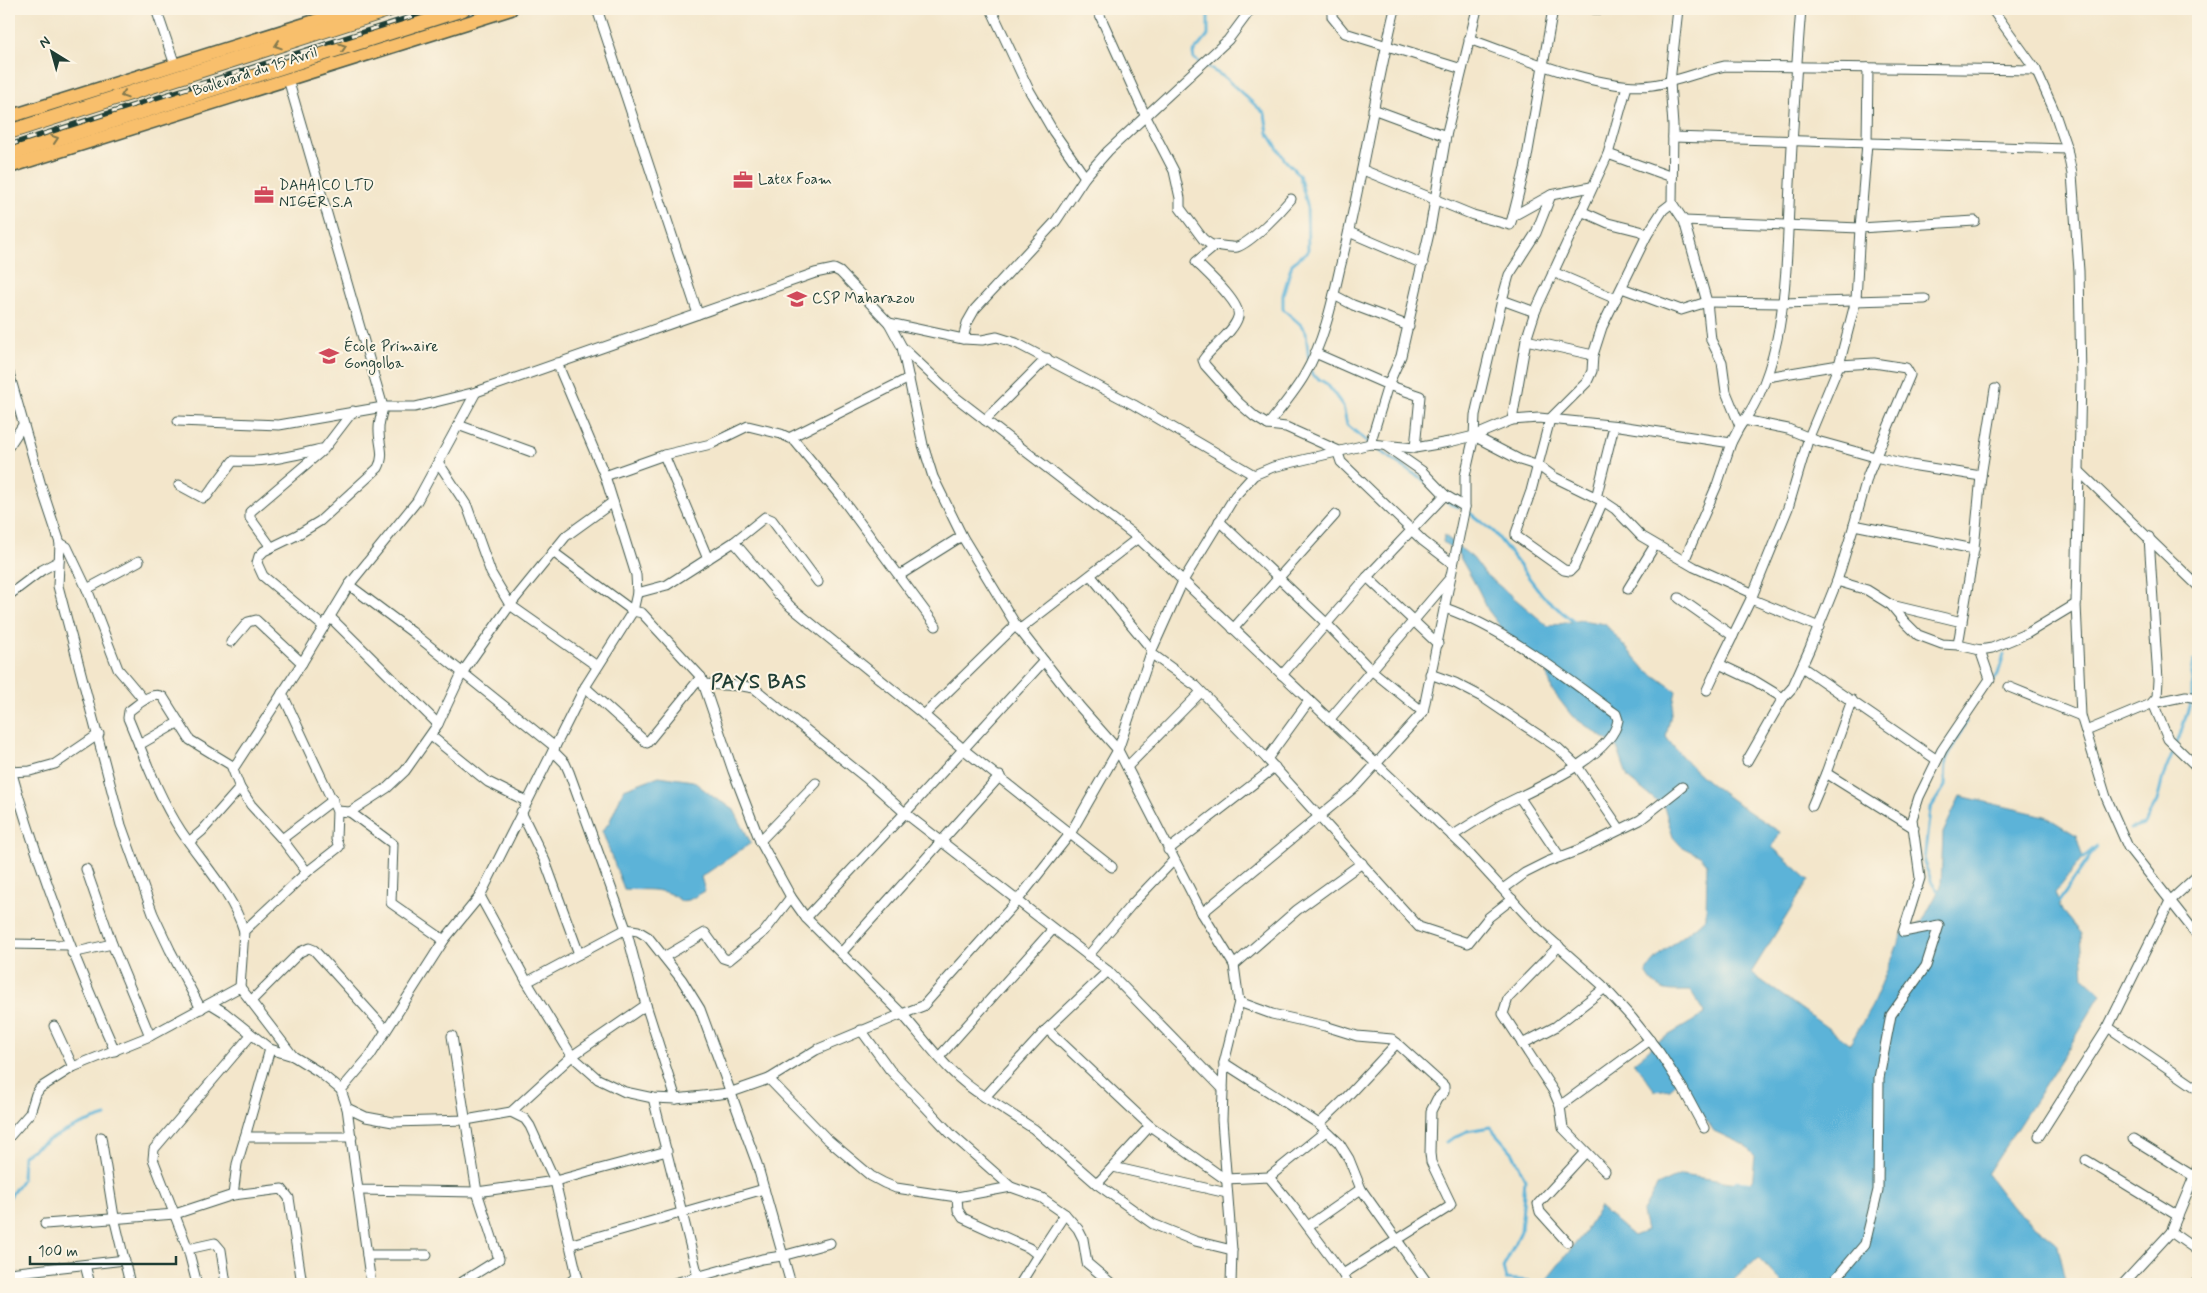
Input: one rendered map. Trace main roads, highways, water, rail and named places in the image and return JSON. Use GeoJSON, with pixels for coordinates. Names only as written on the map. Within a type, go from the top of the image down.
{"type":"FeatureCollection","features":[{"type":"Feature","properties":{"kind":"highway","name":"Boulevard du 15 Avril"},"geometry":{"type":"LineString","coordinates":[[9,132],[391,9]]}},
{"type":"Feature","properties":{"kind":"highway","name":"Boulevard du 15 Avril"},"geometry":{"type":"LineString","coordinates":[[9,154],[463,9]]}},
{"type":"Feature","properties":{"kind":"main road","name":"Boulevard du 15 Avril"},"geometry":{"type":"LineString","coordinates":[[9,117],[353,9]]}},
{"type":"Feature","properties":{"kind":"main road","name":"Boulevard du 15 Avril"},"geometry":{"type":"LineString","coordinates":[[9,167],[511,9]]}},
{"type":"Feature","properties":{"kind":"water"},"geometry":{"type":"Polygon","coordinates":[[[1444,535],[1473,558],[1485,574],[1548,626],[1581,620],[1605,624],[1644,668],[1676,691],[1666,737],[1704,778],[1733,801],[1780,832],[1772,847],[1809,880],[1751,973],[1850,1044],[1872,1006],[1903,932],[1922,922],[1941,886],[1943,833],[1960,796],[2045,816],[2076,835],[2083,858],[2055,893],[2062,911],[2081,934],[2084,978],[2101,994],[2064,1056],[1987,1174],[2012,1207],[2056,1242],[2065,1280],[2064,1284],[1783,1284],[1758,1258],[1729,1284],[1543,1284],[1584,1233],[1600,1207],[1633,1236],[1646,1231],[1642,1213],[1657,1186],[1681,1175],[1752,1185],[1755,1156],[1744,1145],[1714,1131],[1679,1081],[1670,1089],[1655,1091],[1634,1062],[1659,1041],[1705,1014],[1691,991],[1670,991],[1660,988],[1650,979],[1646,972],[1666,949],[1706,917],[1707,864],[1700,856],[1682,847],[1673,837],[1664,807],[1628,778],[1617,747],[1572,716],[1552,690],[1546,668],[1504,631],[1488,610],[1457,552],[1443,542],[1444,535]]]}},
{"type":"Feature","properties":{"kind":"water"},"geometry":{"type":"Polygon","coordinates":[[[659,776],[693,781],[716,799],[733,808],[751,843],[701,877],[705,891],[689,900],[681,901],[675,896],[661,891],[624,889],[602,831],[609,823],[624,789],[659,776]]]}},
{"type":"Feature","properties":{"kind":"waterway"},"geometry":{"type":"LineString","coordinates":[[1208,9],[1208,35],[1193,53],[1194,59],[1224,77],[1265,114],[1268,133],[1285,160],[1299,175],[1307,204],[1308,251],[1292,264],[1283,295],[1283,309],[1306,332],[1309,362]]}},
{"type":"Feature","properties":{"kind":"waterway"},"geometry":{"type":"LineString","coordinates":[[1311,368],[1312,375],[1327,384],[1343,406],[1347,425],[1369,443]]}},
{"type":"Feature","properties":{"kind":"waterway"},"geometry":{"type":"LineString","coordinates":[[1374,447],[1429,484]]}},
{"type":"Feature","properties":{"kind":"waterway"},"geometry":{"type":"LineString","coordinates":[[1446,500],[1458,507]]}},
{"type":"Feature","properties":{"kind":"waterway"},"geometry":{"type":"LineString","coordinates":[[1466,510],[1494,532],[1543,596],[1575,623]]}},
{"type":"Feature","properties":{"kind":"waterway"},"geometry":{"type":"LineString","coordinates":[[1993,682],[1998,674],[2004,655]]}},
{"type":"Feature","properties":{"kind":"waterway"},"geometry":{"type":"LineString","coordinates":[[2130,829],[2144,825],[2157,801],[2163,777],[2179,738],[2192,697],[2194,661]]}},
{"type":"Feature","properties":{"kind":"waterway"},"geometry":{"type":"LineString","coordinates":[[1939,892],[1932,883],[1924,862],[1930,809],[1945,786],[1946,760],[1966,722]]}},
{"type":"Feature","properties":{"kind":"waterway"},"geometry":{"type":"LineString","coordinates":[[2056,906],[2097,846],[2083,858]]}},
{"type":"Feature","properties":{"kind":"waterway"},"geometry":{"type":"LineString","coordinates":[[9,1198],[22,1179],[23,1156],[63,1132],[106,1116]]}},
{"type":"Feature","properties":{"kind":"waterway"},"geometry":{"type":"LineString","coordinates":[[1446,1142],[1467,1131],[1490,1127],[1513,1153],[1525,1179],[1521,1231],[1503,1268],[1506,1279],[1529,1281],[1534,1284]]}},
{"type":"Feature","properties":{"kind":"waterway"},"geometry":{"type":"LineString","coordinates":[[1732,1184],[1736,1182],[1755,1184]]}},
{"type":"Feature","properties":{"kind":"railway"},"geometry":{"type":"LineString","coordinates":[[9,145],[435,9]]}},
{"type":"Feature","properties":{"kind":"place","name":"Latex Foam"},"geometry":{"type":"Point","coordinates":[743,180]}},
{"type":"Feature","properties":{"kind":"place","name":"DAHAICO LTD NIGER S.A"},"geometry":{"type":"Point","coordinates":[264,195]}},
{"type":"Feature","properties":{"kind":"place","name":"CSP Maharazou"},"geometry":{"type":"Point","coordinates":[797,299]}},
{"type":"Feature","properties":{"kind":"place","name":"École Primaire Gongolba"},"geometry":{"type":"Point","coordinates":[329,356]}},
{"type":"Feature","properties":{"kind":"district","name":"PAYS BAS"},"geometry":{"type":"Point","coordinates":[759,682]}}]}
